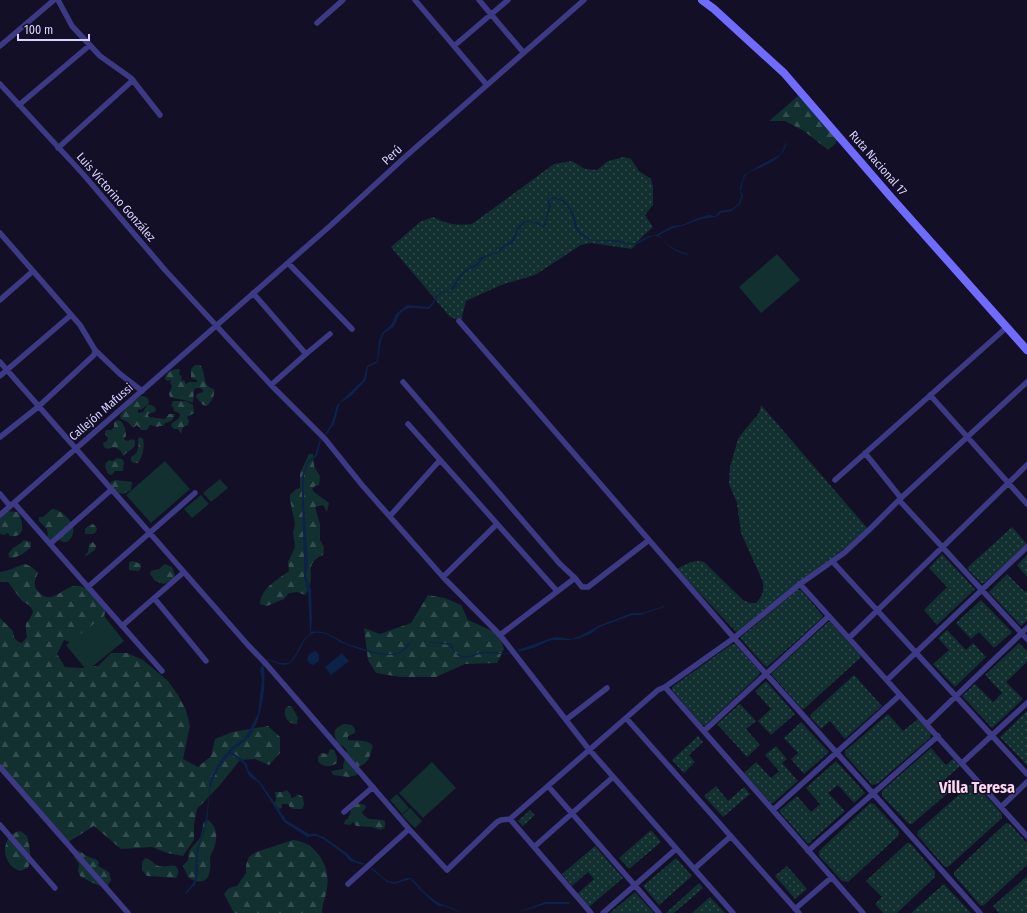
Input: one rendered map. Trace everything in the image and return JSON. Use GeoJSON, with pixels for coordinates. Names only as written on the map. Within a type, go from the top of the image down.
{"type":"FeatureCollection","features":[{"type":"Feature","properties":{"kind":"street"},"geometry":{"type":"LineString","coordinates":[[0,46],[54,0]]}},
{"type":"Feature","properties":{"kind":"street"},"geometry":{"type":"LineString","coordinates":[[58,0],[72,26],[100,56],[133,80],[160,115]]}},
{"type":"Feature","properties":{"kind":"street"},"geometry":{"type":"LineString","coordinates":[[317,22],[343,0]]}},
{"type":"Feature","properties":{"kind":"street"},"geometry":{"type":"LineString","coordinates":[[415,0],[487,85]]}},
{"type":"Feature","properties":{"kind":"street"},"geometry":{"type":"LineString","coordinates":[[479,0],[523,52]]}},
{"type":"Feature","properties":{"kind":"street"},"geometry":{"type":"LineString","coordinates":[[454,46],[508,0]]}},
{"type":"Feature","properties":{"kind":"street","name":"Perú"},"geometry":{"type":"LineString","coordinates":[[216,326],[523,52],[584,0]]}},
{"type":"Feature","properties":{"kind":"street","name":"Ruta Nacional 17"},"geometry":{"type":"LineString","coordinates":[[702,0],[784,73],[890,196],[1027,350]]}},
{"type":"Feature","properties":{"kind":"street"},"geometry":{"type":"LineString","coordinates":[[19,105],[90,45]]}},
{"type":"Feature","properties":{"kind":"street"},"geometry":{"type":"LineString","coordinates":[[58,148],[133,80]]}},
{"type":"Feature","properties":{"kind":"street","name":"Luis Victorino González"},"geometry":{"type":"LineString","coordinates":[[0,84],[97,190],[165,270],[216,326],[271,386],[325,439],[362,485],[443,577],[500,635],[590,749],[733,913]]}},
{"type":"Feature","properties":{"kind":"street"},"geometry":{"type":"LineString","coordinates":[[0,233],[80,325],[95,350],[120,374],[142,391]]}},
{"type":"Feature","properties":{"kind":"street"},"geometry":{"type":"LineString","coordinates":[[288,263],[352,329]]}},
{"type":"Feature","properties":{"kind":"street"},"geometry":{"type":"LineString","coordinates":[[0,300],[33,271]]}},
{"type":"Feature","properties":{"kind":"street"},"geometry":{"type":"LineString","coordinates":[[254,292],[306,354]]}},
{"type":"Feature","properties":{"kind":"street"},"geometry":{"type":"LineString","coordinates":[[0,376],[71,315]]}},
{"type":"Feature","properties":{"kind":"street"},"geometry":{"type":"LineString","coordinates":[[459,320],[734,638],[980,913]]}},
{"type":"Feature","properties":{"kind":"street","name":"Callejón Mafussi"},"geometry":{"type":"LineString","coordinates":[[0,515],[216,326]]}},
{"type":"Feature","properties":{"kind":"street"},"geometry":{"type":"LineString","coordinates":[[836,480],[1006,327]]}},
{"type":"Feature","properties":{"kind":"street"},"geometry":{"type":"LineString","coordinates":[[271,386],[330,334]]}},
{"type":"Feature","properties":{"kind":"street"},"geometry":{"type":"LineString","coordinates":[[0,438],[38,407],[94,355],[95,350]]}},
{"type":"Feature","properties":{"kind":"street"},"geometry":{"type":"LineString","coordinates":[[0,362],[247,644],[267,664],[409,829],[448,870],[497,822],[510,819],[658,690],[665,687],[734,638],[800,584],[844,552],[967,436],[1027,382]]}},
{"type":"Feature","properties":{"kind":"street"},"geometry":{"type":"LineString","coordinates":[[403,382],[560,564],[582,587],[588,587],[649,540]]}},
{"type":"Feature","properties":{"kind":"street"},"geometry":{"type":"LineString","coordinates":[[930,395],[1027,504]]}},
{"type":"Feature","properties":{"kind":"street"},"geometry":{"type":"LineString","coordinates":[[408,424],[557,591]]}},
{"type":"Feature","properties":{"kind":"street"},"geometry":{"type":"LineString","coordinates":[[865,453],[900,499],[1027,639]]}},
{"type":"Feature","properties":{"kind":"street"},"geometry":{"type":"LineString","coordinates":[[390,516],[440,460]]}},
{"type":"Feature","properties":{"kind":"street"},"geometry":{"type":"LineString","coordinates":[[849,638],[1027,465]]}},
{"type":"Feature","properties":{"kind":"street"},"geometry":{"type":"LineString","coordinates":[[50,544],[112,490]]}},
{"type":"Feature","properties":{"kind":"street"},"geometry":{"type":"LineString","coordinates":[[88,587],[195,493]]}},
{"type":"Feature","properties":{"kind":"street"},"geometry":{"type":"LineString","coordinates":[[0,494],[12,504],[50,544],[162,672]]}},
{"type":"Feature","properties":{"kind":"street"},"geometry":{"type":"LineString","coordinates":[[443,577],[497,524]]}},
{"type":"Feature","properties":{"kind":"street"},"geometry":{"type":"LineString","coordinates":[[887,680],[1027,547]]}},
{"type":"Feature","properties":{"kind":"street"},"geometry":{"type":"LineString","coordinates":[[832,561],[1027,774]]}},
{"type":"Feature","properties":{"kind":"street"},"geometry":{"type":"LineString","coordinates":[[122,626],[184,572]]}},
{"type":"Feature","properties":{"kind":"street"},"geometry":{"type":"LineString","coordinates":[[500,635],[575,578]]}},
{"type":"Feature","properties":{"kind":"street"},"geometry":{"type":"LineString","coordinates":[[800,584],[1027,836]]}},
{"type":"Feature","properties":{"kind":"street"},"geometry":{"type":"LineString","coordinates":[[154,598],[206,661]]}},
{"type":"Feature","properties":{"kind":"street"},"geometry":{"type":"LineString","coordinates":[[704,731],[829,616]]}},
{"type":"Feature","properties":{"kind":"street"},"geometry":{"type":"LineString","coordinates":[[927,724],[1027,628]]}},
{"type":"Feature","properties":{"kind":"street"},"geometry":{"type":"LineString","coordinates":[[665,687],[863,913]]}},
{"type":"Feature","properties":{"kind":"street"},"geometry":{"type":"LineString","coordinates":[[567,719],[606,688]]}},
{"type":"Feature","properties":{"kind":"street"},"geometry":{"type":"LineString","coordinates":[[773,810],[900,694]]}},
{"type":"Feature","properties":{"kind":"street"},"geometry":{"type":"LineString","coordinates":[[962,763],[1027,703]]}},
{"type":"Feature","properties":{"kind":"street"},"geometry":{"type":"LineString","coordinates":[[626,718],[797,911],[832,877]]}},
{"type":"Feature","properties":{"kind":"street"},"geometry":{"type":"LineString","coordinates":[[808,851],[938,736]]}},
{"type":"Feature","properties":{"kind":"street"},"geometry":{"type":"LineString","coordinates":[[0,767],[128,913]]}},
{"type":"Feature","properties":{"kind":"street"},"geometry":{"type":"LineString","coordinates":[[534,847],[613,776]]}},
{"type":"Feature","properties":{"kind":"street"},"geometry":{"type":"LineString","coordinates":[[1001,807],[1027,782]]}},
{"type":"Feature","properties":{"kind":"street"},"geometry":{"type":"LineString","coordinates":[[548,786],[659,913]]}},
{"type":"Feature","properties":{"kind":"street"},"geometry":{"type":"LineString","coordinates":[[344,812],[373,787]]}},
{"type":"Feature","properties":{"kind":"street"},"geometry":{"type":"LineString","coordinates":[[510,819],[591,913]]}},
{"type":"Feature","properties":{"kind":"street"},"geometry":{"type":"LineString","coordinates":[[0,824],[55,888]]}},
{"type":"Feature","properties":{"kind":"street"},"geometry":{"type":"LineString","coordinates":[[348,884],[409,829]]}},
{"type":"Feature","properties":{"kind":"street"},"geometry":{"type":"LineString","coordinates":[[694,869],[731,836]]}},
{"type":"Feature","properties":{"kind":"street"},"geometry":{"type":"LineString","coordinates":[[603,913],[676,849]]}},
{"type":"Feature","properties":{"kind":"green space"},"geometry":{"type":"Polygon","coordinates":[[[798,96],[837,139],[836,143],[828,150],[804,131],[785,121],[769,121],[798,96]]]}},
{"type":"Feature","properties":{"kind":"green space"},"geometry":{"type":"Polygon","coordinates":[[[624,157],[631,159],[639,171],[651,179],[653,187],[653,205],[645,215],[653,227],[632,249],[591,243],[581,245],[535,275],[501,285],[466,301],[461,321],[450,317],[391,247],[420,222],[433,217],[452,224],[472,224],[554,164],[572,161],[585,169],[597,170],[608,161],[624,157]]]}},
{"type":"Feature","properties":{"kind":"green space"},"geometry":{"type":"Polygon","coordinates":[[[777,254],[800,280],[761,313],[739,287],[777,254]]]}},
{"type":"Feature","properties":{"kind":"green space"},"geometry":{"type":"Polygon","coordinates":[[[195,365],[200,365],[207,385],[214,389],[213,398],[207,406],[203,405],[196,397],[197,394],[203,392],[200,388],[196,388],[194,390],[193,403],[170,397],[169,394],[172,386],[170,383],[171,380],[167,381],[165,379],[168,373],[172,370],[179,369],[179,374],[182,377],[181,381],[184,380],[186,384],[189,382],[197,382],[197,380],[191,378],[191,369],[195,365]]]}},
{"type":"Feature","properties":{"kind":"green space"},"geometry":{"type":"Polygon","coordinates":[[[143,396],[148,398],[149,403],[141,410],[138,409],[138,413],[143,412],[147,405],[151,405],[156,409],[155,412],[148,414],[149,417],[165,419],[169,414],[175,414],[173,419],[165,423],[163,426],[158,427],[150,425],[147,430],[141,430],[137,425],[133,428],[128,422],[121,419],[120,416],[129,404],[143,396]]]}},
{"type":"Feature","properties":{"kind":"green space"},"geometry":{"type":"Polygon","coordinates":[[[173,401],[186,401],[193,405],[194,413],[187,417],[189,421],[188,425],[183,427],[181,434],[178,429],[174,429],[171,426],[180,415],[174,411],[173,407],[171,406],[173,401]]]}},
{"type":"Feature","properties":{"kind":"green space"},"geometry":{"type":"Polygon","coordinates":[[[761,405],[868,529],[847,547],[799,582],[736,632],[677,569],[693,562],[704,562],[743,600],[750,603],[756,603],[761,596],[763,591],[763,582],[741,533],[737,503],[729,484],[730,467],[738,439],[759,413],[761,405]]]}},
{"type":"Feature","properties":{"kind":"green space"},"geometry":{"type":"Polygon","coordinates":[[[117,420],[121,421],[125,428],[126,436],[124,439],[127,441],[132,439],[135,441],[133,448],[123,456],[121,451],[117,448],[113,447],[108,449],[104,447],[103,443],[107,441],[108,438],[105,434],[106,430],[111,430],[117,420]]]}},
{"type":"Feature","properties":{"kind":"green space"},"geometry":{"type":"Polygon","coordinates":[[[140,437],[143,439],[143,451],[138,463],[134,463],[131,461],[131,457],[137,452],[138,439],[140,437]]]}},
{"type":"Feature","properties":{"kind":"green space"},"geometry":{"type":"Polygon","coordinates":[[[309,454],[313,454],[314,466],[320,476],[319,485],[312,489],[329,503],[327,512],[323,505],[315,507],[320,524],[320,540],[324,547],[323,555],[312,563],[309,589],[305,595],[297,592],[289,593],[284,599],[267,606],[260,604],[263,593],[266,589],[289,571],[288,562],[295,547],[293,532],[295,524],[290,495],[296,489],[300,488],[300,473],[309,454]]]}},
{"type":"Feature","properties":{"kind":"green space"},"geometry":{"type":"Polygon","coordinates":[[[117,458],[122,459],[124,462],[123,471],[115,471],[112,475],[108,474],[105,467],[106,463],[109,460],[113,461],[117,458]]]}},
{"type":"Feature","properties":{"kind":"green space"},"geometry":{"type":"Polygon","coordinates":[[[165,461],[190,489],[151,523],[126,495],[165,461]]]}},
{"type":"Feature","properties":{"kind":"green space"},"geometry":{"type":"Polygon","coordinates":[[[220,479],[228,488],[211,502],[203,493],[220,479]]]}},
{"type":"Feature","properties":{"kind":"green space"},"geometry":{"type":"Polygon","coordinates":[[[115,480],[132,482],[131,490],[123,494],[115,492],[111,482],[115,480]]]}},
{"type":"Feature","properties":{"kind":"green space"},"geometry":{"type":"Polygon","coordinates":[[[201,495],[209,504],[192,518],[184,509],[201,495]]]}},
{"type":"Feature","properties":{"kind":"green space"},"geometry":{"type":"Polygon","coordinates":[[[52,509],[62,513],[72,524],[72,536],[66,542],[60,540],[50,541],[47,529],[39,521],[39,517],[43,517],[52,509]]]}},
{"type":"Feature","properties":{"kind":"green space"},"geometry":{"type":"Polygon","coordinates":[[[5,511],[18,512],[22,528],[21,532],[15,536],[10,536],[8,533],[4,535],[0,534],[0,516],[5,511]]]}},
{"type":"Feature","properties":{"kind":"green space"},"geometry":{"type":"Polygon","coordinates":[[[93,524],[97,528],[96,532],[93,534],[85,534],[85,529],[93,524]]]}},
{"type":"Feature","properties":{"kind":"green space"},"geometry":{"type":"Polygon","coordinates":[[[1012,527],[1027,544],[984,583],[981,583],[967,568],[1012,527]]]}},
{"type":"Feature","properties":{"kind":"green space"},"geometry":{"type":"Polygon","coordinates":[[[24,540],[31,542],[31,547],[19,556],[10,558],[8,554],[13,548],[24,540]]]}},
{"type":"Feature","properties":{"kind":"green space"},"geometry":{"type":"Polygon","coordinates":[[[93,542],[96,546],[95,550],[86,556],[85,555],[88,552],[89,544],[93,542]]]}},
{"type":"Feature","properties":{"kind":"green space"},"geometry":{"type":"Polygon","coordinates":[[[942,554],[975,589],[937,625],[924,610],[947,587],[929,568],[942,554]]]}},
{"type":"Feature","properties":{"kind":"green space"},"geometry":{"type":"Polygon","coordinates":[[[1027,555],[1027,577],[1017,565],[1027,555]]]}},
{"type":"Feature","properties":{"kind":"green space"},"geometry":{"type":"Polygon","coordinates":[[[133,561],[141,564],[139,571],[129,570],[129,562],[133,561]]]}},
{"type":"Feature","properties":{"kind":"green space"},"geometry":{"type":"Polygon","coordinates":[[[25,564],[32,567],[38,573],[35,580],[35,586],[42,595],[48,597],[53,596],[68,588],[79,586],[90,592],[106,607],[103,623],[79,645],[64,640],[57,654],[65,667],[82,668],[98,666],[111,653],[127,653],[143,660],[168,681],[186,710],[190,726],[183,759],[198,767],[211,756],[215,739],[232,732],[268,726],[280,737],[280,753],[269,765],[255,759],[240,760],[220,785],[197,809],[194,825],[194,840],[183,856],[167,853],[152,847],[121,849],[94,826],[65,844],[0,763],[0,618],[13,631],[14,637],[22,643],[27,637],[26,624],[33,611],[29,605],[22,601],[8,582],[0,582],[0,572],[25,564]]]}},
{"type":"Feature","properties":{"kind":"green space"},"geometry":{"type":"Polygon","coordinates":[[[165,564],[172,567],[175,575],[174,579],[164,584],[155,581],[150,574],[151,571],[159,569],[165,564]]]}},
{"type":"Feature","properties":{"kind":"green space"},"geometry":{"type":"Polygon","coordinates":[[[1007,574],[1025,592],[1027,590],[1027,621],[1021,626],[989,592],[1007,574]]]}},
{"type":"Feature","properties":{"kind":"green space"},"geometry":{"type":"Polygon","coordinates":[[[797,590],[801,590],[823,616],[767,667],[741,639],[741,637],[797,590]]]}},
{"type":"Feature","properties":{"kind":"green space"},"geometry":{"type":"Polygon","coordinates":[[[428,595],[445,598],[461,605],[468,620],[499,634],[504,649],[497,663],[465,664],[436,677],[400,677],[376,673],[368,660],[364,628],[380,634],[411,623],[428,595]]]}},
{"type":"Feature","properties":{"kind":"green space"},"geometry":{"type":"Polygon","coordinates":[[[981,600],[1012,632],[994,648],[979,632],[971,639],[956,623],[981,600]]]}},
{"type":"Feature","properties":{"kind":"green space"},"geometry":{"type":"Polygon","coordinates":[[[104,616],[124,641],[87,671],[66,645],[104,616]]]}},
{"type":"Feature","properties":{"kind":"green space"},"geometry":{"type":"Polygon","coordinates":[[[828,622],[830,622],[861,656],[804,709],[802,709],[772,675],[772,673],[828,622]]]}},
{"type":"Feature","properties":{"kind":"green space"},"geometry":{"type":"Polygon","coordinates":[[[947,630],[966,650],[973,643],[986,657],[955,687],[933,664],[949,650],[938,638],[947,630]]]}},
{"type":"Feature","properties":{"kind":"green space"},"geometry":{"type":"Polygon","coordinates":[[[1019,643],[1027,651],[1027,662],[1006,682],[1023,699],[992,728],[962,696],[975,684],[993,702],[1002,693],[985,675],[1019,643]]]}},
{"type":"Feature","properties":{"kind":"green space"},"geometry":{"type":"Polygon","coordinates":[[[732,644],[735,644],[760,672],[759,675],[705,726],[702,725],[672,690],[672,687],[732,644]]]}},
{"type":"Feature","properties":{"kind":"green space"},"geometry":{"type":"Polygon","coordinates":[[[854,675],[882,706],[845,739],[830,721],[821,729],[810,717],[811,714],[854,675]]]}},
{"type":"Feature","properties":{"kind":"green space"},"geometry":{"type":"Polygon","coordinates":[[[766,681],[795,714],[771,735],[758,721],[771,709],[755,691],[766,681]]]}},
{"type":"Feature","properties":{"kind":"green space"},"geometry":{"type":"Polygon","coordinates":[[[740,704],[756,721],[746,729],[760,745],[747,757],[717,724],[740,704]]]}},
{"type":"Feature","properties":{"kind":"green space"},"geometry":{"type":"Polygon","coordinates":[[[288,706],[292,707],[298,718],[297,724],[291,723],[287,720],[285,709],[288,706]]]}},
{"type":"Feature","properties":{"kind":"green space"},"geometry":{"type":"Polygon","coordinates":[[[1027,711],[1027,765],[1000,737],[1027,711]]]}},
{"type":"Feature","properties":{"kind":"green space"},"geometry":{"type":"Polygon","coordinates":[[[888,714],[903,731],[918,719],[931,734],[930,738],[877,784],[872,785],[845,755],[845,751],[888,714]]]}},
{"type":"Feature","properties":{"kind":"green space"},"geometry":{"type":"Polygon","coordinates":[[[801,722],[829,752],[804,774],[791,759],[798,753],[784,738],[801,722]]]}},
{"type":"Feature","properties":{"kind":"green space"},"geometry":{"type":"Polygon","coordinates":[[[344,724],[352,725],[355,729],[355,733],[348,736],[348,740],[365,741],[373,746],[367,761],[357,767],[357,775],[349,777],[333,775],[331,771],[343,769],[347,751],[337,743],[335,731],[338,727],[344,724]]]}},
{"type":"Feature","properties":{"kind":"green space"},"geometry":{"type":"Polygon","coordinates":[[[698,736],[703,742],[689,755],[695,762],[684,773],[672,760],[698,736]]]}},
{"type":"Feature","properties":{"kind":"green space"},"geometry":{"type":"Polygon","coordinates":[[[776,746],[787,759],[782,763],[798,781],[772,804],[744,773],[756,762],[771,778],[779,771],[765,755],[776,746]]]}},
{"type":"Feature","properties":{"kind":"green space"},"geometry":{"type":"Polygon","coordinates":[[[931,748],[946,765],[953,759],[960,766],[941,783],[948,793],[912,824],[909,824],[882,796],[882,791],[931,748]]]}},
{"type":"Feature","properties":{"kind":"green space"},"geometry":{"type":"Polygon","coordinates":[[[330,749],[334,750],[337,757],[337,763],[330,766],[322,765],[318,761],[318,757],[321,753],[328,754],[330,749]]]}},
{"type":"Feature","properties":{"kind":"green space"},"geometry":{"type":"Polygon","coordinates":[[[836,761],[865,793],[854,803],[838,785],[828,793],[845,811],[808,844],[779,811],[797,796],[811,812],[820,804],[806,788],[836,761]]]}},
{"type":"Feature","properties":{"kind":"green space"},"geometry":{"type":"Polygon","coordinates":[[[432,762],[456,788],[423,818],[399,793],[432,762]]]}},
{"type":"Feature","properties":{"kind":"green space"},"geometry":{"type":"Polygon","coordinates":[[[971,784],[975,784],[1002,814],[1002,818],[948,867],[944,866],[917,835],[918,831],[971,784]]]}},
{"type":"Feature","properties":{"kind":"green space"},"geometry":{"type":"Polygon","coordinates":[[[716,786],[728,801],[744,787],[750,794],[723,817],[704,796],[716,786]]]}},
{"type":"Feature","properties":{"kind":"green space"},"geometry":{"type":"Polygon","coordinates":[[[287,790],[291,795],[291,798],[298,794],[303,797],[304,805],[302,809],[292,808],[288,804],[282,804],[282,808],[275,808],[273,804],[276,800],[275,792],[283,792],[287,790]]]}},
{"type":"Feature","properties":{"kind":"green space"},"geometry":{"type":"Polygon","coordinates":[[[397,794],[409,808],[402,814],[390,800],[397,794]]]}},
{"type":"Feature","properties":{"kind":"green space"},"geometry":{"type":"Polygon","coordinates":[[[357,803],[365,805],[366,808],[362,812],[366,817],[369,819],[385,821],[385,827],[381,830],[372,827],[356,826],[353,822],[350,825],[344,824],[345,820],[348,819],[352,808],[357,803]]]}},
{"type":"Feature","properties":{"kind":"green space"},"geometry":{"type":"Polygon","coordinates":[[[870,803],[874,804],[899,831],[898,836],[848,882],[842,881],[819,856],[819,851],[870,803]]]}},
{"type":"Feature","properties":{"kind":"green space"},"geometry":{"type":"Polygon","coordinates":[[[410,808],[422,821],[415,828],[402,815],[410,808]]]}},
{"type":"Feature","properties":{"kind":"green space"},"geometry":{"type":"Polygon","coordinates":[[[530,810],[535,815],[523,826],[518,821],[530,810]]]}},
{"type":"Feature","properties":{"kind":"green space"},"geometry":{"type":"Polygon","coordinates":[[[208,820],[215,829],[216,840],[210,857],[208,878],[199,882],[188,877],[183,866],[188,860],[189,851],[200,838],[204,822],[208,820]]]}},
{"type":"Feature","properties":{"kind":"green space"},"geometry":{"type":"Polygon","coordinates":[[[1006,823],[1010,824],[1027,843],[1027,865],[983,906],[980,905],[954,875],[954,872],[1006,823]]]}},
{"type":"Feature","properties":{"kind":"green space"},"geometry":{"type":"Polygon","coordinates":[[[651,830],[661,842],[629,869],[619,858],[651,830]]]}},
{"type":"Feature","properties":{"kind":"green space"},"geometry":{"type":"Polygon","coordinates":[[[20,831],[27,836],[30,856],[28,868],[20,871],[13,868],[9,863],[5,850],[9,838],[13,834],[20,831]]]}},
{"type":"Feature","properties":{"kind":"green space"},"geometry":{"type":"Polygon","coordinates":[[[293,840],[309,845],[320,856],[324,864],[328,880],[322,913],[234,913],[224,894],[229,888],[237,886],[246,873],[246,865],[249,857],[256,852],[293,840]]]}},
{"type":"Feature","properties":{"kind":"green space"},"geometry":{"type":"Polygon","coordinates":[[[907,843],[910,843],[935,872],[935,877],[897,913],[883,913],[875,904],[882,897],[866,881],[907,843]]]}},
{"type":"Feature","properties":{"kind":"green space"},"geometry":{"type":"Polygon","coordinates":[[[595,846],[623,878],[589,907],[577,894],[594,879],[588,872],[572,886],[562,874],[595,846]]]}},
{"type":"Feature","properties":{"kind":"green space"},"geometry":{"type":"Polygon","coordinates":[[[73,850],[80,851],[96,860],[99,862],[98,866],[109,872],[111,880],[107,887],[96,884],[80,876],[78,871],[79,864],[74,857],[73,850]]]}},
{"type":"Feature","properties":{"kind":"green space"},"geometry":{"type":"Polygon","coordinates":[[[145,858],[159,866],[176,866],[178,869],[178,875],[176,878],[147,876],[142,870],[142,862],[145,858]]]}},
{"type":"Feature","properties":{"kind":"green space"},"geometry":{"type":"Polygon","coordinates":[[[676,858],[692,876],[659,905],[643,886],[676,858]]]}},
{"type":"Feature","properties":{"kind":"green space"},"geometry":{"type":"Polygon","coordinates":[[[787,866],[807,889],[795,899],[775,876],[787,866]]]}},
{"type":"Feature","properties":{"kind":"green space"},"geometry":{"type":"Polygon","coordinates":[[[1027,876],[1027,913],[999,913],[993,906],[1027,876]]]}},
{"type":"Feature","properties":{"kind":"green space"},"geometry":{"type":"Polygon","coordinates":[[[699,883],[703,888],[674,913],[666,913],[699,883]]]}},
{"type":"Feature","properties":{"kind":"green space"},"geometry":{"type":"Polygon","coordinates":[[[944,884],[971,913],[911,913],[944,884]]]}},
{"type":"Feature","properties":{"kind":"green space"},"geometry":{"type":"Polygon","coordinates":[[[635,892],[654,913],[610,913],[635,892]]]}},
{"type":"Feature","properties":{"kind":"green space"},"geometry":{"type":"Polygon","coordinates":[[[710,897],[725,913],[692,913],[710,897]]]}},
{"type":"Feature","properties":{"kind":"water"},"geometry":{"type":"Polygon","coordinates":[[[786,141],[786,146],[782,154],[775,160],[751,171],[745,176],[741,191],[743,196],[741,203],[732,211],[721,213],[715,217],[701,219],[673,228],[659,235],[669,246],[688,255],[669,247],[661,238],[657,236],[651,237],[634,245],[612,241],[589,240],[577,230],[569,208],[564,202],[553,198],[549,199],[551,206],[546,225],[544,227],[530,221],[544,225],[549,207],[547,201],[549,198],[555,197],[565,201],[574,214],[578,229],[581,233],[592,240],[617,240],[631,244],[648,236],[656,235],[672,226],[682,225],[709,215],[715,216],[720,211],[732,209],[739,203],[741,197],[740,188],[744,175],[750,171],[781,154],[786,141]]]}},
{"type":"Feature","properties":{"kind":"water"},"geometry":{"type":"Polygon","coordinates":[[[530,221],[525,223],[518,230],[512,244],[504,246],[499,252],[484,258],[476,267],[469,269],[460,278],[455,288],[439,295],[429,309],[412,308],[404,310],[401,313],[394,326],[383,336],[377,363],[368,367],[366,380],[351,396],[340,403],[334,424],[326,435],[325,434],[331,425],[337,405],[363,380],[367,366],[377,361],[379,341],[383,332],[391,325],[396,314],[407,305],[428,307],[439,293],[451,289],[459,276],[468,268],[476,264],[481,257],[498,252],[503,245],[512,241],[519,226],[522,223],[530,221]]]}},
{"type":"Feature","properties":{"kind":"water"},"geometry":{"type":"Polygon","coordinates":[[[320,439],[317,456],[308,463],[304,474],[304,504],[308,564],[306,576],[311,589],[311,632],[321,631],[348,644],[386,654],[398,653],[411,642],[407,648],[397,654],[384,655],[352,647],[326,634],[314,633],[308,636],[304,641],[294,659],[290,663],[282,665],[266,660],[269,659],[280,663],[289,663],[295,656],[303,640],[310,634],[308,593],[304,577],[302,476],[307,462],[315,455],[320,439]]]}},
{"type":"Feature","properties":{"kind":"water"},"geometry":{"type":"Polygon","coordinates":[[[664,606],[640,615],[632,615],[600,627],[590,634],[580,638],[570,640],[551,640],[533,648],[519,652],[518,650],[551,638],[557,637],[571,639],[580,636],[598,626],[632,613],[642,613],[664,606]]]}},
{"type":"Feature","properties":{"kind":"water"},"geometry":{"type":"Polygon","coordinates":[[[421,641],[451,644],[455,653],[450,645],[421,641]]]}},
{"type":"Feature","properties":{"kind":"water"},"geometry":{"type":"Polygon","coordinates":[[[316,651],[319,655],[319,661],[313,665],[310,664],[307,660],[308,656],[316,651]]]}},
{"type":"Feature","properties":{"kind":"water"},"geometry":{"type":"Polygon","coordinates":[[[481,652],[503,654],[484,653],[465,658],[455,653],[464,656],[471,656],[481,652]]]}},
{"type":"Feature","properties":{"kind":"water"},"geometry":{"type":"Polygon","coordinates":[[[342,653],[349,661],[331,675],[325,667],[342,653]]]}},
{"type":"Feature","properties":{"kind":"water"},"geometry":{"type":"Polygon","coordinates":[[[263,664],[265,680],[264,691],[257,723],[253,732],[248,738],[231,752],[247,764],[248,770],[261,783],[286,820],[309,834],[316,834],[324,837],[353,859],[364,863],[363,865],[350,861],[345,855],[323,839],[316,836],[307,837],[284,822],[259,783],[249,776],[244,764],[230,754],[218,770],[210,789],[207,821],[198,850],[198,874],[194,887],[192,885],[195,879],[196,851],[204,828],[212,775],[221,760],[232,747],[245,738],[258,714],[262,680],[260,669],[263,664]]]}},
{"type":"Feature","properties":{"kind":"water"},"geometry":{"type":"Polygon","coordinates":[[[372,868],[388,881],[397,882],[411,878],[421,888],[419,889],[410,879],[395,884],[387,882],[371,869],[372,868]]]}},
{"type":"Feature","properties":{"kind":"water"},"geometry":{"type":"Polygon","coordinates":[[[428,895],[432,899],[462,913],[444,906],[438,906],[426,896],[428,895]]]}},
{"type":"Feature","properties":{"kind":"water"},"geometry":{"type":"Polygon","coordinates":[[[545,902],[569,902],[570,904],[546,904],[516,913],[545,902]]]}},
{"type":"Feature","properties":{"kind":"waterway"},"geometry":{"type":"LineString","coordinates":[[186,893],[193,885]]}},
{"type":"Feature","properties":{"kind":"waterway"},"geometry":{"type":"LineString","coordinates":[[419,888],[428,896]]}},
{"type":"Feature","properties":{"kind":"district","name":"Villa Teresa"},"geometry":{"type":"Point","coordinates":[977,787]}}]}
